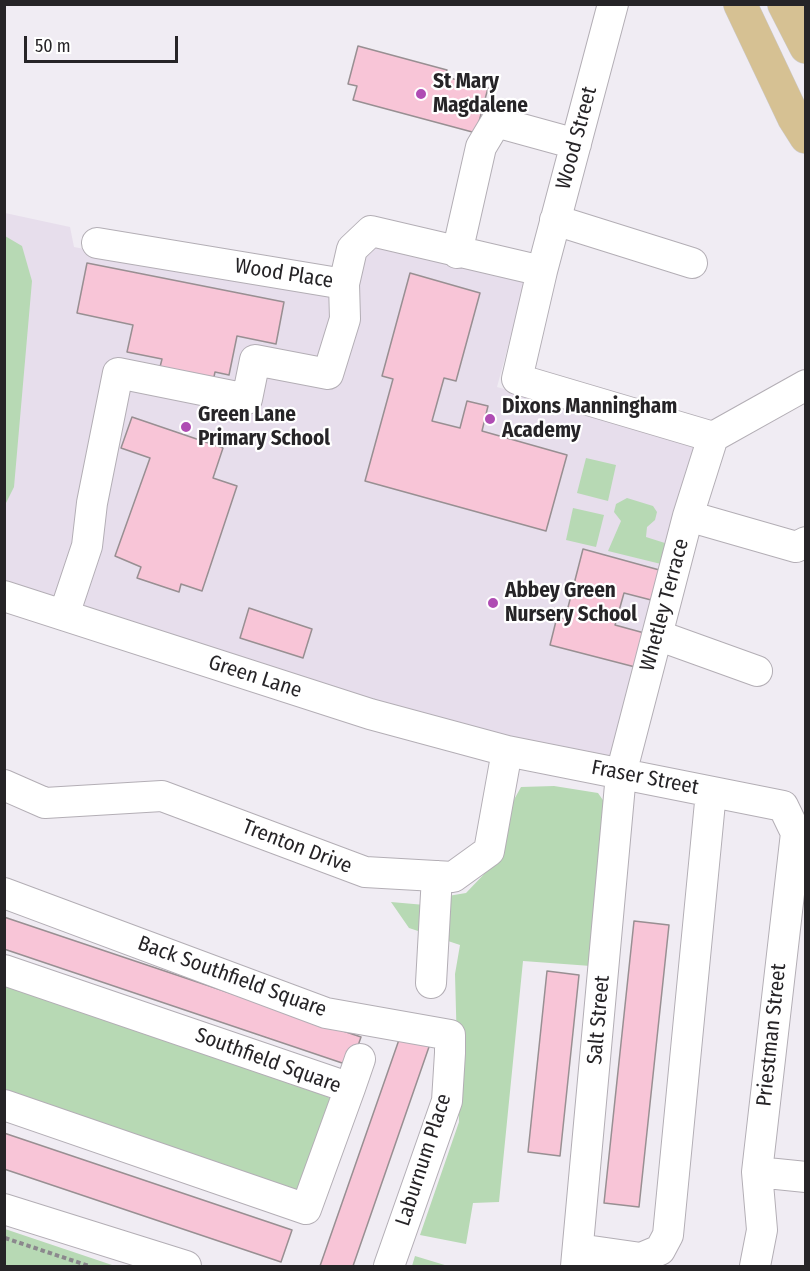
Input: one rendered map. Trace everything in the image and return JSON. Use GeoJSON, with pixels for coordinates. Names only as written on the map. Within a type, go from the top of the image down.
{"type":"FeatureCollection","features":[{"type":"Feature","properties":{"kind":"main road"},"geometry":{"type":"LineString","coordinates":[[740,4],[794,118],[806,137]]}},
{"type":"Feature","properties":{"kind":"main road"},"geometry":{"type":"LineString","coordinates":[[784,4],[806,48]]}},
{"type":"Feature","properties":{"kind":"street","name":"Wood Street"},"geometry":{"type":"LineString","coordinates":[[613,4],[555,220],[517,379],[713,438]]}},
{"type":"Feature","properties":{"kind":"street"},"geometry":{"type":"LineString","coordinates":[[457,253],[481,147],[496,122],[576,144]]}},
{"type":"Feature","properties":{"kind":"street"},"geometry":{"type":"LineString","coordinates":[[555,220],[692,263]]}},
{"type":"Feature","properties":{"kind":"street","name":"Wood Place"},"geometry":{"type":"LineString","coordinates":[[97,243],[344,284],[352,249],[370,231],[542,271]]}},
{"type":"Feature","properties":{"kind":"street"},"geometry":{"type":"LineString","coordinates":[[64,615],[87,546],[92,502],[118,373],[247,399],[255,360],[328,374],[345,318],[344,284]]}},
{"type":"Feature","properties":{"kind":"street"},"geometry":{"type":"LineString","coordinates":[[713,438],[806,385]]}},
{"type":"Feature","properties":{"kind":"street","name":"Whetley Terrace"},"geometry":{"type":"LineString","coordinates":[[621,774],[688,516],[713,438]]}},
{"type":"Feature","properties":{"kind":"street"},"geometry":{"type":"LineString","coordinates":[[688,516],[796,548],[806,542]]}},
{"type":"Feature","properties":{"kind":"street","name":"Green Lane"},"geometry":{"type":"LineString","coordinates":[[4,596],[370,714],[507,751]]}},
{"type":"Feature","properties":{"kind":"street"},"geometry":{"type":"LineString","coordinates":[[657,635],[757,671]]}},
{"type":"Feature","properties":{"kind":"street","name":"Fraser Street"},"geometry":{"type":"LineString","coordinates":[[507,751],[783,806]]}},
{"type":"Feature","properties":{"kind":"street","name":"Trenton Drive"},"geometry":{"type":"LineString","coordinates":[[4,785],[45,803],[162,796],[365,872],[453,877],[489,851],[507,751]]}},
{"type":"Feature","properties":{"kind":"street","name":"Salt Street"},"geometry":{"type":"LineString","coordinates":[[577,1258],[621,774]]}},
{"type":"Feature","properties":{"kind":"street"},"geometry":{"type":"LineString","coordinates":[[577,1258],[641,1258],[660,1250],[668,1235],[711,792]]}},
{"type":"Feature","properties":{"kind":"street","name":"Priestman Street"},"geometry":{"type":"LineString","coordinates":[[755,1266],[762,1230],[757,1172],[797,889],[796,833],[783,806]]}},
{"type":"Feature","properties":{"kind":"street"},"geometry":{"type":"LineString","coordinates":[[431,983],[437,876]]}},
{"type":"Feature","properties":{"kind":"street","name":"Back Southfield Square"},"geometry":{"type":"LineString","coordinates":[[4,893],[326,1013],[450,1035],[450,1053]]}},
{"type":"Feature","properties":{"kind":"street","name":"Southfield Square"},"geometry":{"type":"LineString","coordinates":[[4,970],[350,1088],[306,1209],[4,1105]]}},
{"type":"Feature","properties":{"kind":"street","name":"Laburnum Place"},"geometry":{"type":"LineString","coordinates":[[389,1266],[447,1101],[450,1053]]}},
{"type":"Feature","properties":{"kind":"street"},"geometry":{"type":"LineString","coordinates":[[350,1088],[360,1059]]}},
{"type":"Feature","properties":{"kind":"street"},"geometry":{"type":"LineString","coordinates":[[757,1172],[806,1177]]}},
{"type":"Feature","properties":{"kind":"street"},"geometry":{"type":"LineString","coordinates":[[4,1209],[186,1266]]}},
{"type":"Feature","properties":{"kind":"path"},"geometry":{"type":"LineString","coordinates":[[4,1238],[88,1266]]}},
{"type":"Feature","properties":{"kind":"shaded area"},"geometry":{"type":"Polygon","coordinates":[[[5,213],[70,227],[74,247],[347,300],[359,261],[374,237],[526,280],[497,387],[699,443],[616,763],[507,741],[5,588],[5,213]]]}},
{"type":"Feature","properties":{"kind":"green space"},"geometry":{"type":"Polygon","coordinates":[[[5,236],[22,246],[32,281],[14,487],[5,505],[5,236]]]}},
{"type":"Feature","properties":{"kind":"green space"},"geometry":{"type":"Polygon","coordinates":[[[586,458],[616,465],[608,501],[577,493],[586,458]]]}},
{"type":"Feature","properties":{"kind":"green space"},"geometry":{"type":"Polygon","coordinates":[[[627,498],[653,506],[657,512],[655,520],[647,527],[646,537],[668,544],[661,564],[608,551],[621,521],[614,512],[616,504],[627,498]]]}},
{"type":"Feature","properties":{"kind":"green space"},"geometry":{"type":"Polygon","coordinates":[[[573,508],[604,515],[596,547],[566,540],[573,508]]]}},
{"type":"Feature","properties":{"kind":"green space"},"geometry":{"type":"Polygon","coordinates":[[[554,786],[598,793],[605,803],[591,966],[523,961],[499,1202],[473,1203],[466,1244],[420,1235],[459,1122],[455,974],[460,945],[409,928],[391,902],[425,905],[430,899],[466,893],[488,870],[505,816],[521,787],[554,786]]]}},
{"type":"Feature","properties":{"kind":"green space"},"geometry":{"type":"Polygon","coordinates":[[[5,983],[328,1097],[333,1101],[297,1199],[5,1098],[5,983]]]}},
{"type":"Feature","properties":{"kind":"green space"},"geometry":{"type":"Polygon","coordinates":[[[5,1229],[115,1266],[5,1266],[5,1229]]]}},
{"type":"Feature","properties":{"kind":"green space"},"geometry":{"type":"Polygon","coordinates":[[[415,1256],[448,1266],[412,1266],[415,1256]]]}},
{"type":"Feature","properties":{"kind":"building","name":"St Mary Magdalene"},"geometry":{"type":"Polygon","coordinates":[[[358,46],[447,70],[446,77],[488,88],[476,133],[353,100],[357,86],[348,84],[358,46]]]}},
{"type":"Feature","properties":{"kind":"building"},"geometry":{"type":"Polygon","coordinates":[[[87,263],[284,302],[276,344],[237,336],[229,375],[215,372],[212,386],[158,375],[162,359],[127,352],[133,325],[77,313],[87,263]]]}},
{"type":"Feature","properties":{"kind":"building"},"geometry":{"type":"Polygon","coordinates":[[[410,273],[480,293],[456,381],[444,378],[432,421],[460,428],[467,401],[488,406],[482,431],[567,455],[546,531],[365,481],[393,379],[382,376],[410,273]]]}},
{"type":"Feature","properties":{"kind":"building"},"geometry":{"type":"Polygon","coordinates":[[[132,417],[223,448],[213,478],[237,486],[202,591],[181,584],[179,592],[137,578],[141,567],[115,556],[150,458],[121,448],[132,417]]]}},
{"type":"Feature","properties":{"kind":"building"},"geometry":{"type":"Polygon","coordinates":[[[583,549],[663,571],[655,601],[624,593],[615,625],[648,634],[639,668],[550,645],[557,617],[565,619],[583,549]]]}},
{"type":"Feature","properties":{"kind":"building"},"geometry":{"type":"Polygon","coordinates":[[[249,608],[312,629],[303,658],[240,638],[249,608]]]}},
{"type":"Feature","properties":{"kind":"building"},"geometry":{"type":"Polygon","coordinates":[[[4,917],[361,1037],[351,1066],[4,949],[4,917]]]}},
{"type":"Feature","properties":{"kind":"building"},"geometry":{"type":"Polygon","coordinates":[[[634,921],[669,925],[639,1207],[604,1203],[634,921]]]}},
{"type":"Feature","properties":{"kind":"building"},"geometry":{"type":"Polygon","coordinates":[[[547,971],[579,975],[560,1156],[528,1152],[547,971]]]}},
{"type":"Feature","properties":{"kind":"building"},"geometry":{"type":"Polygon","coordinates":[[[401,1034],[430,1044],[353,1266],[320,1266],[401,1034]]]}},
{"type":"Feature","properties":{"kind":"building"},"geometry":{"type":"Polygon","coordinates":[[[4,1133],[292,1230],[281,1262],[4,1169],[4,1133]]]}},
{"type":"Feature","properties":{"kind":"place","name":"St Mary Magdalene"},"geometry":{"type":"Point","coordinates":[421,94]}},
{"type":"Feature","properties":{"kind":"place","name":"Dixons Manningham Academy"},"geometry":{"type":"Point","coordinates":[490,419]}},
{"type":"Feature","properties":{"kind":"place","name":"Green Lane Primary School"},"geometry":{"type":"Point","coordinates":[186,427]}},
{"type":"Feature","properties":{"kind":"place","name":"Abbey Green Nursery School"},"geometry":{"type":"Point","coordinates":[493,603]}}]}
